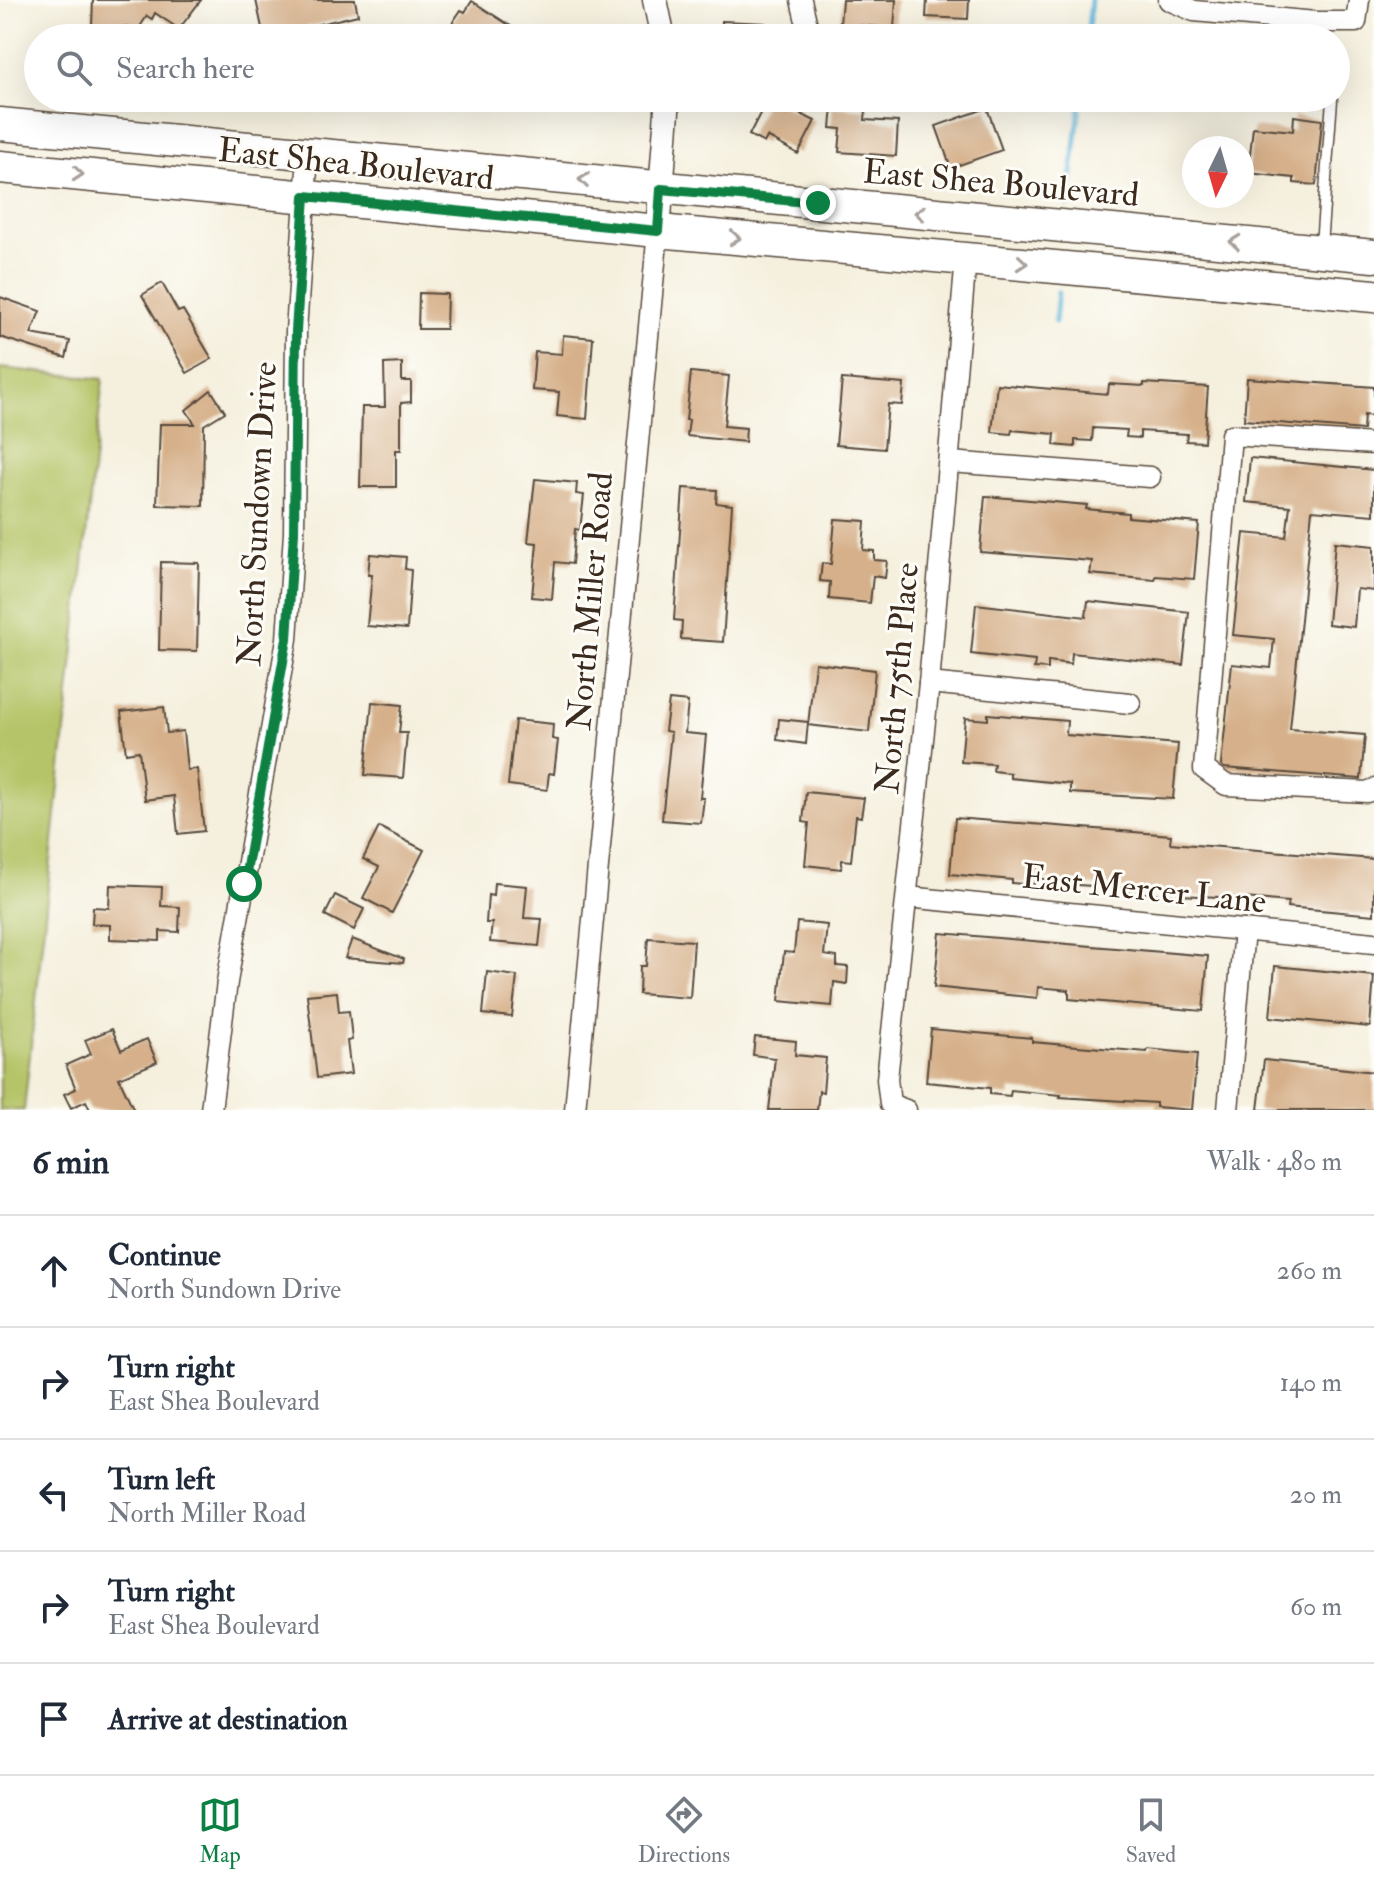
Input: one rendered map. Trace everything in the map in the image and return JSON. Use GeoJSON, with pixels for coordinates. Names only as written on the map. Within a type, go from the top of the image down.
{"type":"FeatureCollection","features":[{"type":"Feature","properties":{"kind":"main road","name":"East Shea Boulevard"},"geometry":{"type":"LineString","coordinates":[[0,124],[1374,256]]}},
{"type":"Feature","properties":{"kind":"main road","name":"East Shea Boulevard"},"geometry":{"type":"LineString","coordinates":[[0,167],[1374,296]]}},
{"type":"Feature","properties":{"kind":"main road"},"geometry":{"type":"LineString","coordinates":[[1309,290],[1316,251]]}},
{"type":"Feature","properties":{"kind":"street"},"geometry":{"type":"LineString","coordinates":[[655,0],[660,24]]}},
{"type":"Feature","properties":{"kind":"street"},"geometry":{"type":"LineString","coordinates":[[801,0],[807,24]]}},
{"type":"Feature","properties":{"kind":"street"},"geometry":{"type":"LineString","coordinates":[[1169,0],[1194,11],[1316,22],[1356,22],[1359,0]]}},
{"type":"Feature","properties":{"kind":"street","name":"North Miller Road"},"geometry":{"type":"LineString","coordinates":[[575,1110],[667,112]]}},
{"type":"Feature","properties":{"kind":"street","name":"North Sundown Drive"},"geometry":{"type":"LineString","coordinates":[[211,1110],[227,982],[287,639],[294,533],[296,331],[308,155]]}},
{"type":"Feature","properties":{"kind":"street","name":"North 75th Place"},"geometry":{"type":"LineString","coordinates":[[898,1107],[887,1079],[929,683],[966,258]]}},
{"type":"Feature","properties":{"kind":"street"},"geometry":{"type":"LineString","coordinates":[[1374,444],[1231,435],[1204,769],[1226,785],[1367,792],[1374,789]]}},
{"type":"Feature","properties":{"kind":"street"},"geometry":{"type":"LineString","coordinates":[[949,462],[1150,477]]}},
{"type":"Feature","properties":{"kind":"street"},"geometry":{"type":"LineString","coordinates":[[929,683],[1130,703]]}},
{"type":"Feature","properties":{"kind":"street","name":"East Mercer Lane"},"geometry":{"type":"LineString","coordinates":[[907,897],[1374,943]]}},
{"type":"Feature","properties":{"kind":"street"},"geometry":{"type":"LineString","coordinates":[[1228,1110],[1244,930]]}},
{"type":"Feature","properties":{"kind":"lane"},"geometry":{"type":"LineString","coordinates":[[1316,251],[1331,112]]}},
{"type":"Feature","properties":{"kind":"green space"},"geometry":{"type":"Polygon","coordinates":[[[0,368],[103,379],[24,1110],[0,1110],[0,368]]]}},
{"type":"Feature","properties":{"kind":"building"},"geometry":{"type":"Polygon","coordinates":[[[93,0],[201,0],[183,24],[172,24],[155,13],[152,19],[147,16],[142,24],[92,24],[93,0]]]}},
{"type":"Feature","properties":{"kind":"building"},"geometry":{"type":"Polygon","coordinates":[[[256,0],[355,0],[358,15],[320,24],[261,24],[256,0]]]}},
{"type":"Feature","properties":{"kind":"building"},"geometry":{"type":"Polygon","coordinates":[[[842,0],[896,0],[894,24],[840,24],[842,0]]]}},
{"type":"Feature","properties":{"kind":"building"},"geometry":{"type":"Polygon","coordinates":[[[927,0],[969,0],[968,19],[926,17],[927,0]]]}},
{"type":"Feature","properties":{"kind":"building"},"geometry":{"type":"Polygon","coordinates":[[[472,1],[507,24],[452,24],[461,10],[465,12],[472,1]]]}},
{"type":"Feature","properties":{"kind":"building"},"geometry":{"type":"Polygon","coordinates":[[[722,21],[765,23],[765,24],[722,24],[722,21]]]}},
{"type":"Feature","properties":{"kind":"building"},"geometry":{"type":"Polygon","coordinates":[[[761,112],[797,112],[815,121],[798,154],[767,137],[764,143],[749,135],[761,112]]]}},
{"type":"Feature","properties":{"kind":"building"},"geometry":{"type":"Polygon","coordinates":[[[833,112],[866,112],[865,120],[898,122],[896,156],[839,152],[841,129],[831,128],[833,112]]]}},
{"type":"Feature","properties":{"kind":"building"},"geometry":{"type":"Polygon","coordinates":[[[976,112],[988,112],[1002,150],[951,168],[936,126],[976,112]]]}},
{"type":"Feature","properties":{"kind":"building"},"geometry":{"type":"Polygon","coordinates":[[[1294,116],[1322,120],[1316,185],[1294,183],[1294,178],[1254,174],[1253,127],[1293,131],[1294,116]]]}},
{"type":"Feature","properties":{"kind":"building"},"geometry":{"type":"Polygon","coordinates":[[[162,283],[178,312],[183,310],[212,359],[187,373],[142,295],[162,283]]]}},
{"type":"Feature","properties":{"kind":"building"},"geometry":{"type":"Polygon","coordinates":[[[419,293],[447,294],[446,329],[418,329],[419,293]]]}},
{"type":"Feature","properties":{"kind":"building"},"geometry":{"type":"Polygon","coordinates":[[[0,297],[40,311],[31,334],[70,341],[66,358],[0,337],[0,297]]]}},
{"type":"Feature","properties":{"kind":"building"},"geometry":{"type":"Polygon","coordinates":[[[563,335],[593,338],[587,419],[557,416],[559,392],[532,390],[535,352],[562,354],[563,335]]]}},
{"type":"Feature","properties":{"kind":"building"},"geometry":{"type":"Polygon","coordinates":[[[402,363],[402,381],[411,381],[411,402],[401,403],[401,450],[396,450],[396,487],[360,487],[362,407],[385,407],[384,364],[402,363]]]}},
{"type":"Feature","properties":{"kind":"building"},"geometry":{"type":"Polygon","coordinates":[[[691,372],[729,376],[724,426],[746,428],[745,442],[687,436],[691,372]]]}},
{"type":"Feature","properties":{"kind":"building"},"geometry":{"type":"Polygon","coordinates":[[[1247,378],[1374,387],[1374,416],[1364,415],[1363,430],[1244,420],[1247,378]]]}},
{"type":"Feature","properties":{"kind":"building"},"geometry":{"type":"Polygon","coordinates":[[[842,379],[904,384],[902,405],[888,404],[884,449],[836,445],[842,379]]]}},
{"type":"Feature","properties":{"kind":"building"},"geometry":{"type":"Polygon","coordinates":[[[1144,383],[1208,387],[1204,442],[1186,441],[1187,434],[1140,431],[1140,438],[1126,437],[1127,430],[1093,428],[1092,441],[1075,440],[1075,447],[1054,445],[1055,434],[1012,430],[1011,434],[992,432],[997,384],[1108,394],[1109,384],[1144,386],[1144,383]]]}},
{"type":"Feature","properties":{"kind":"building"},"geometry":{"type":"Polygon","coordinates":[[[211,390],[225,412],[204,425],[203,506],[157,505],[160,424],[195,424],[186,410],[211,390]]]}},
{"type":"Feature","properties":{"kind":"building"},"geometry":{"type":"Polygon","coordinates":[[[1250,458],[1374,470],[1374,515],[1312,510],[1290,729],[1365,735],[1361,779],[1224,768],[1221,765],[1232,664],[1271,668],[1274,639],[1233,635],[1244,533],[1286,537],[1290,506],[1246,502],[1250,458]]]}},
{"type":"Feature","properties":{"kind":"building"},"geometry":{"type":"Polygon","coordinates":[[[535,479],[577,483],[576,494],[584,495],[580,530],[575,529],[572,564],[555,562],[552,599],[532,597],[537,543],[528,542],[535,479]]]}},
{"type":"Feature","properties":{"kind":"building"},"geometry":{"type":"Polygon","coordinates":[[[683,488],[717,490],[716,503],[732,505],[723,642],[681,639],[682,621],[674,620],[683,488]]]}},
{"type":"Feature","properties":{"kind":"building"},"geometry":{"type":"Polygon","coordinates":[[[985,496],[1087,505],[1086,509],[1128,513],[1128,517],[1199,523],[1194,579],[1156,576],[1155,580],[1090,574],[1092,561],[980,552],[985,496]]]}},
{"type":"Feature","properties":{"kind":"building"},"geometry":{"type":"Polygon","coordinates":[[[835,519],[865,521],[863,550],[874,551],[874,560],[887,561],[885,578],[873,576],[870,603],[829,599],[830,582],[820,581],[822,563],[831,564],[835,519]]]}},
{"type":"Feature","properties":{"kind":"building"},"geometry":{"type":"Polygon","coordinates":[[[1335,542],[1374,546],[1374,591],[1357,589],[1354,627],[1328,624],[1335,542]]]}},
{"type":"Feature","properties":{"kind":"building"},"geometry":{"type":"Polygon","coordinates":[[[370,554],[406,557],[405,569],[411,570],[407,629],[367,626],[372,575],[368,575],[370,554]]]}},
{"type":"Feature","properties":{"kind":"building"},"geometry":{"type":"Polygon","coordinates":[[[161,562],[199,563],[197,651],[159,650],[161,562]]]}},
{"type":"Feature","properties":{"kind":"building"},"geometry":{"type":"Polygon","coordinates":[[[1088,601],[1189,612],[1183,665],[1072,653],[1071,664],[1048,661],[1048,669],[1034,668],[1035,661],[971,654],[976,604],[1086,617],[1088,601]]]}},
{"type":"Feature","properties":{"kind":"building"},"geometry":{"type":"Polygon","coordinates":[[[815,663],[875,670],[869,732],[808,725],[815,663]]]}},
{"type":"Feature","properties":{"kind":"building"},"geometry":{"type":"Polygon","coordinates":[[[669,700],[688,702],[685,733],[706,735],[700,798],[704,798],[701,823],[662,820],[671,732],[665,731],[669,700]]]}},
{"type":"Feature","properties":{"kind":"building"},"geometry":{"type":"Polygon","coordinates":[[[372,702],[402,705],[399,733],[407,733],[403,778],[365,775],[372,702]]]}},
{"type":"Feature","properties":{"kind":"building"},"geometry":{"type":"Polygon","coordinates":[[[164,707],[167,733],[183,731],[187,770],[197,769],[204,831],[178,834],[174,796],[145,800],[139,751],[126,753],[121,712],[164,707]]]}},
{"type":"Feature","properties":{"kind":"building"},"geometry":{"type":"Polygon","coordinates":[[[988,714],[1067,721],[1066,735],[1178,744],[1173,799],[1070,793],[1070,784],[1010,778],[1010,773],[993,771],[994,764],[961,762],[965,718],[988,720],[988,714]]]}},
{"type":"Feature","properties":{"kind":"building"},"geometry":{"type":"Polygon","coordinates":[[[779,719],[808,722],[806,744],[777,740],[779,719]]]}},
{"type":"Feature","properties":{"kind":"building"},"geometry":{"type":"Polygon","coordinates":[[[515,720],[553,724],[552,739],[558,740],[554,774],[549,773],[547,790],[508,785],[515,720]]]}},
{"type":"Feature","properties":{"kind":"building"},"geometry":{"type":"Polygon","coordinates":[[[806,792],[864,798],[861,817],[856,816],[851,861],[842,860],[841,869],[805,865],[809,823],[803,822],[806,792]]]}},
{"type":"Feature","properties":{"kind":"building"},"geometry":{"type":"Polygon","coordinates":[[[955,818],[1171,835],[1170,843],[1374,859],[1374,915],[1287,907],[1288,902],[1257,899],[1123,892],[1124,888],[1062,884],[1062,881],[1035,878],[1034,885],[950,874],[955,818]]]}},
{"type":"Feature","properties":{"kind":"building"},"geometry":{"type":"Polygon","coordinates":[[[379,827],[424,850],[392,913],[363,898],[379,867],[363,859],[379,827]]]}},
{"type":"Feature","properties":{"kind":"building"},"geometry":{"type":"Polygon","coordinates":[[[494,883],[527,886],[524,918],[542,919],[539,946],[490,942],[492,923],[486,923],[488,895],[493,896],[494,883]]]}},
{"type":"Feature","properties":{"kind":"building"},"geometry":{"type":"Polygon","coordinates":[[[110,885],[162,887],[161,906],[180,907],[179,932],[160,931],[160,941],[110,939],[110,925],[92,924],[93,907],[109,908],[110,885]]]}},
{"type":"Feature","properties":{"kind":"building"},"geometry":{"type":"Polygon","coordinates":[[[335,895],[364,909],[354,930],[325,915],[335,895]]]}},
{"type":"Feature","properties":{"kind":"building"},"geometry":{"type":"Polygon","coordinates":[[[797,922],[827,925],[824,955],[837,957],[837,966],[848,967],[847,984],[834,982],[832,1006],[779,1001],[784,952],[794,953],[797,922]]]}},
{"type":"Feature","properties":{"kind":"building"},"geometry":{"type":"Polygon","coordinates":[[[940,933],[1208,956],[1203,1011],[1069,999],[1069,990],[1038,987],[1037,998],[934,987],[940,933]]]}},
{"type":"Feature","properties":{"kind":"building"},"geometry":{"type":"Polygon","coordinates":[[[648,938],[694,941],[690,998],[639,994],[640,966],[646,966],[648,938]]]}},
{"type":"Feature","properties":{"kind":"building"},"geometry":{"type":"Polygon","coordinates":[[[352,939],[404,959],[403,963],[345,958],[352,939]]]}},
{"type":"Feature","properties":{"kind":"building"},"geometry":{"type":"Polygon","coordinates":[[[1275,966],[1374,976],[1370,1027],[1270,1017],[1275,966]]]}},
{"type":"Feature","properties":{"kind":"building"},"geometry":{"type":"Polygon","coordinates":[[[487,972],[517,976],[512,1017],[483,1014],[487,972]]]}},
{"type":"Feature","properties":{"kind":"building"},"geometry":{"type":"Polygon","coordinates":[[[337,992],[339,1012],[349,1011],[352,1040],[347,1041],[351,1074],[317,1078],[307,995],[337,992]]]}},
{"type":"Feature","properties":{"kind":"building"},"geometry":{"type":"Polygon","coordinates":[[[112,1029],[121,1050],[147,1039],[157,1062],[119,1078],[134,1110],[90,1110],[86,1101],[71,1108],[64,1094],[76,1089],[66,1065],[91,1054],[85,1040],[112,1029]]]}},
{"type":"Feature","properties":{"kind":"building"},"geometry":{"type":"Polygon","coordinates":[[[931,1029],[1032,1038],[1032,1042],[1197,1054],[1192,1110],[1156,1107],[1156,1103],[1060,1097],[1011,1090],[1010,1096],[990,1094],[990,1088],[926,1082],[931,1029]]]}},
{"type":"Feature","properties":{"kind":"building"},"geometry":{"type":"Polygon","coordinates":[[[755,1037],[796,1041],[795,1055],[826,1058],[823,1092],[819,1091],[817,1110],[769,1110],[775,1058],[753,1055],[755,1037]]]}},
{"type":"Feature","properties":{"kind":"building"},"geometry":{"type":"Polygon","coordinates":[[[1264,1060],[1374,1072],[1374,1110],[1258,1110],[1264,1060]]]}},
{"type":"Feature","properties":{"kind":"waterway"},"geometry":{"type":"LineString","coordinates":[[1088,24],[1091,0]]}},
{"type":"Feature","properties":{"kind":"waterway"},"geometry":{"type":"LineString","coordinates":[[1068,205],[1079,112]]}},
{"type":"Feature","properties":{"kind":"waterway"},"geometry":{"type":"LineString","coordinates":[[1055,322],[1058,292]]}},
{"type":"Feature","properties":{"kind":"route"},"geometry":{"type":"LineString","coordinates":[[244,884],[287,639],[294,533],[296,331],[305,196],[658,231],[661,189],[818,203]]}}]}
